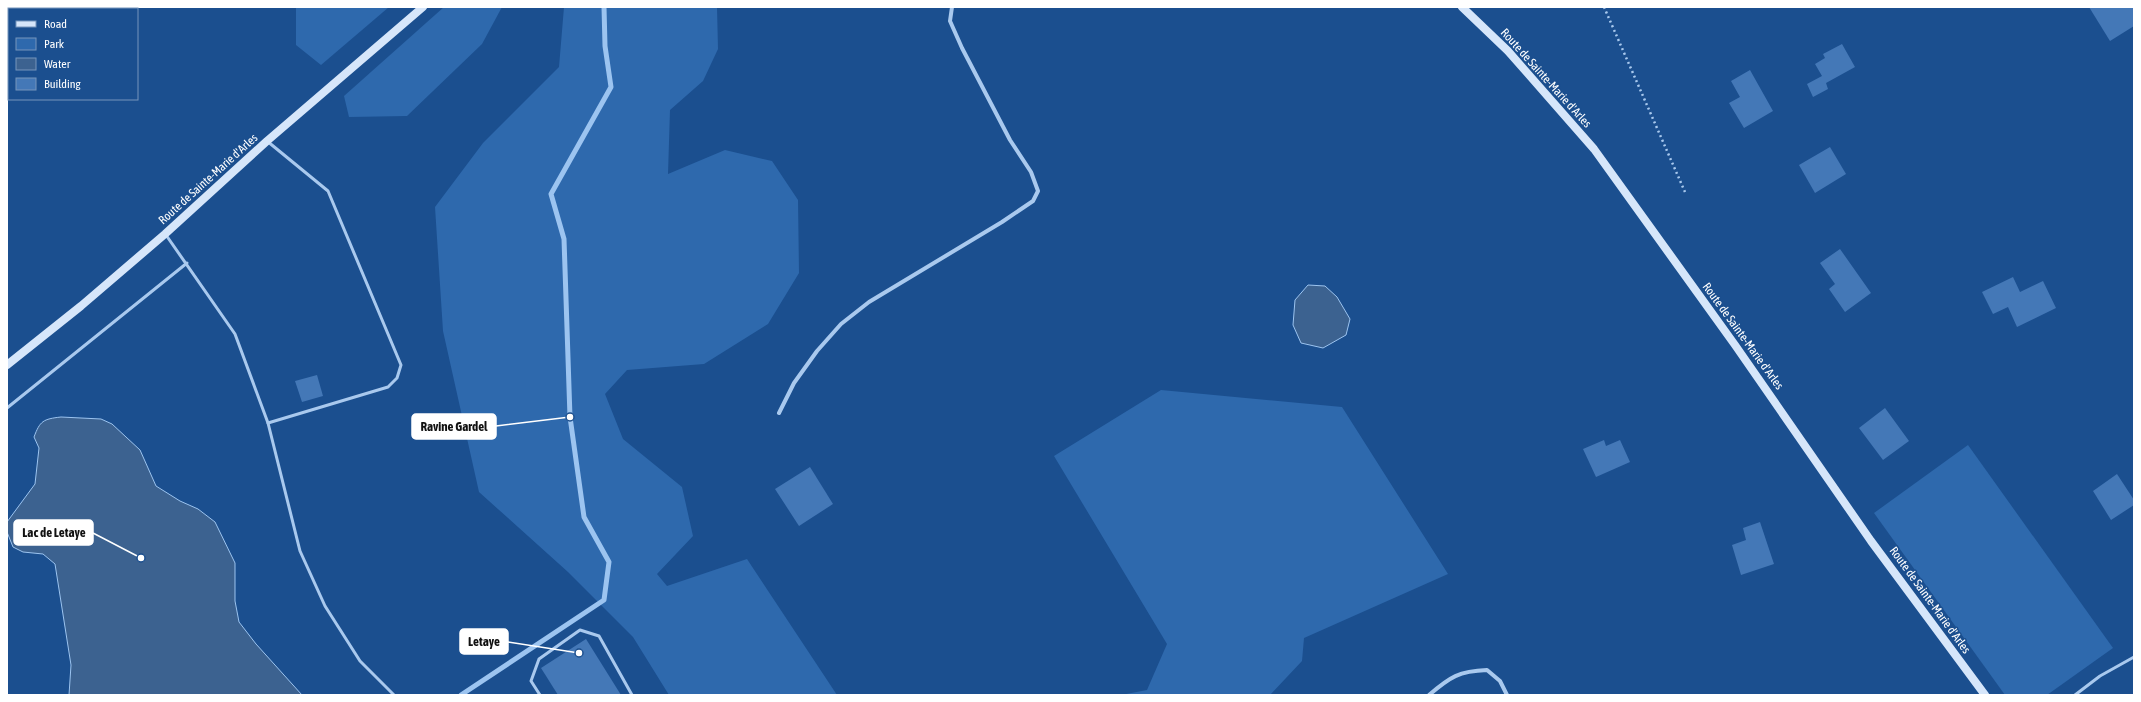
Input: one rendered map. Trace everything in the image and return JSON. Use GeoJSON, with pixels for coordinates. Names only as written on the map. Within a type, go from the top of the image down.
{"type":"FeatureCollection","features":[{"type":"Feature","properties":{"kind":"main road","name":"Route de Sainte-Marie d'Arles"},"geometry":{"type":"LineString","coordinates":[[7,365],[81,306],[165,234],[267,141],[423,7]]}},
{"type":"Feature","properties":{"kind":"main road","name":"Route de Sainte-Marie d'Arles"},"geometry":{"type":"LineString","coordinates":[[1462,7],[1508,51],[1594,149],[1735,345],[1872,541],[1985,695]]}},
{"type":"Feature","properties":{"kind":"street"},"geometry":{"type":"LineString","coordinates":[[779,413],[794,383],[817,351],[840,324],[869,302],[1014,214],[1033,201],[1038,192],[1031,172],[1010,140],[962,48],[950,22],[952,7]]}},
{"type":"Feature","properties":{"kind":"street"},"geometry":{"type":"LineString","coordinates":[[1429,695],[1447,680],[1466,670],[1487,670],[1500,681],[1507,695]]}},
{"type":"Feature","properties":{"kind":"lane"},"geometry":{"type":"LineString","coordinates":[[267,141],[328,191],[401,365],[397,378],[388,387],[268,423]]}},
{"type":"Feature","properties":{"kind":"lane"},"geometry":{"type":"LineString","coordinates":[[165,234],[187,263],[235,334],[268,423],[300,551],[325,606],[360,661],[394,695]]}},
{"type":"Feature","properties":{"kind":"lane"},"geometry":{"type":"LineString","coordinates":[[7,408],[187,263]]}},
{"type":"Feature","properties":{"kind":"lane"},"geometry":{"type":"LineString","coordinates":[[540,695],[531,681],[539,659],[580,630],[599,636],[632,695]]}},
{"type":"Feature","properties":{"kind":"lane"},"geometry":{"type":"LineString","coordinates":[[2075,695],[2100,676],[2134,657]]}},
{"type":"Feature","properties":{"kind":"path"},"geometry":{"type":"LineString","coordinates":[[1604,7],[1685,192]]}},
{"type":"Feature","properties":{"kind":"green space"},"geometry":{"type":"Polygon","coordinates":[[[296,7],[389,7],[321,65],[296,45],[296,7]]]}},
{"type":"Feature","properties":{"kind":"green space"},"geometry":{"type":"Polygon","coordinates":[[[444,7],[502,7],[482,44],[407,116],[349,117],[344,96],[444,7]]]}},
{"type":"Feature","properties":{"kind":"green space"},"geometry":{"type":"Polygon","coordinates":[[[564,7],[717,7],[718,49],[703,81],[670,110],[668,174],[725,150],[772,161],[798,200],[799,273],[768,324],[704,364],[627,370],[605,394],[623,439],[682,487],[693,536],[657,574],[667,586],[747,559],[837,695],[669,695],[633,637],[568,572],[479,492],[443,331],[435,207],[483,143],[559,67],[564,7]]]}},
{"type":"Feature","properties":{"kind":"green space"},"geometry":{"type":"Polygon","coordinates":[[[1161,390],[1342,407],[1448,574],[1304,638],[1302,661],[1270,695],[1121,695],[1147,690],[1167,644],[1054,456],[1161,390]]]}},
{"type":"Feature","properties":{"kind":"green space"},"geometry":{"type":"Polygon","coordinates":[[[1968,445],[2113,648],[2047,695],[2005,695],[1874,513],[1968,445]]]}},
{"type":"Feature","properties":{"kind":"water"},"geometry":{"type":"Polygon","coordinates":[[[1308,285],[1325,286],[1337,297],[1350,319],[1346,335],[1323,348],[1301,343],[1293,325],[1295,300],[1308,285]]]}},
{"type":"Feature","properties":{"kind":"water"},"geometry":{"type":"Polygon","coordinates":[[[61,417],[101,419],[112,424],[140,450],[156,486],[180,501],[198,509],[215,522],[235,563],[235,601],[239,622],[256,644],[302,695],[69,695],[71,665],[55,564],[43,554],[23,552],[13,547],[7,532],[7,522],[35,484],[39,448],[34,437],[38,427],[46,420],[61,417]]]}},
{"type":"Feature","properties":{"kind":"building"},"geometry":{"type":"Polygon","coordinates":[[[2089,7],[2134,7],[2134,26],[2110,41],[2089,7]]]}},
{"type":"Feature","properties":{"kind":"building"},"geometry":{"type":"Polygon","coordinates":[[[1842,44],[1855,67],[1826,83],[1828,89],[1813,97],[1807,84],[1822,76],[1815,64],[1825,58],[1823,54],[1842,44]]]}},
{"type":"Feature","properties":{"kind":"building"},"geometry":{"type":"Polygon","coordinates":[[[1750,70],[1773,111],[1744,128],[1729,103],[1740,97],[1731,81],[1750,70]]]}},
{"type":"Feature","properties":{"kind":"building"},"geometry":{"type":"Polygon","coordinates":[[[1830,147],[1846,174],[1815,193],[1799,165],[1830,147]]]}},
{"type":"Feature","properties":{"kind":"building"},"geometry":{"type":"Polygon","coordinates":[[[1840,249],[1871,293],[1845,312],[1829,289],[1835,284],[1820,263],[1840,249]]]}},
{"type":"Feature","properties":{"kind":"building"},"geometry":{"type":"Polygon","coordinates":[[[2013,277],[2020,292],[2043,281],[2056,308],[2017,327],[2008,307],[1993,314],[1982,292],[2013,277]]]}},
{"type":"Feature","properties":{"kind":"building"},"geometry":{"type":"Polygon","coordinates":[[[317,375],[323,396],[302,402],[295,381],[317,375]]]}},
{"type":"Feature","properties":{"kind":"building"},"geometry":{"type":"Polygon","coordinates":[[[1885,408],[1909,441],[1883,460],[1859,428],[1885,408]]]}},
{"type":"Feature","properties":{"kind":"building"},"geometry":{"type":"Polygon","coordinates":[[[1604,440],[1606,446],[1620,440],[1630,462],[1596,477],[1583,449],[1604,440]]]}},
{"type":"Feature","properties":{"kind":"building"},"geometry":{"type":"Polygon","coordinates":[[[810,467],[833,504],[799,526],[775,489],[810,467]]]}},
{"type":"Feature","properties":{"kind":"building"},"geometry":{"type":"Polygon","coordinates":[[[2117,474],[2134,500],[2134,505],[2111,520],[2093,491],[2117,474]]]}},
{"type":"Feature","properties":{"kind":"building"},"geometry":{"type":"Polygon","coordinates":[[[1760,522],[1774,564],[1741,575],[1732,545],[1746,540],[1743,528],[1760,522]]]}},
{"type":"Feature","properties":{"kind":"building"},"geometry":{"type":"Polygon","coordinates":[[[586,639],[621,695],[558,695],[541,668],[586,639]]]}},
{"type":"Feature","properties":{"kind":"waterway"},"geometry":{"type":"LineString","coordinates":[[461,695],[604,600],[609,562],[584,517],[570,417],[564,239],[551,194],[611,87],[605,46],[604,7]]}},
{"type":"Feature","properties":{"kind":"place","name":"Ravine Gardel"},"geometry":{"type":"Point","coordinates":[570,417]}},
{"type":"Feature","properties":{"kind":"place","name":"Lac de Letaye"},"geometry":{"type":"Point","coordinates":[141,558]}},
{"type":"Feature","properties":{"kind":"place","name":"Letaye"},"geometry":{"type":"Point","coordinates":[579,653]}}]}
